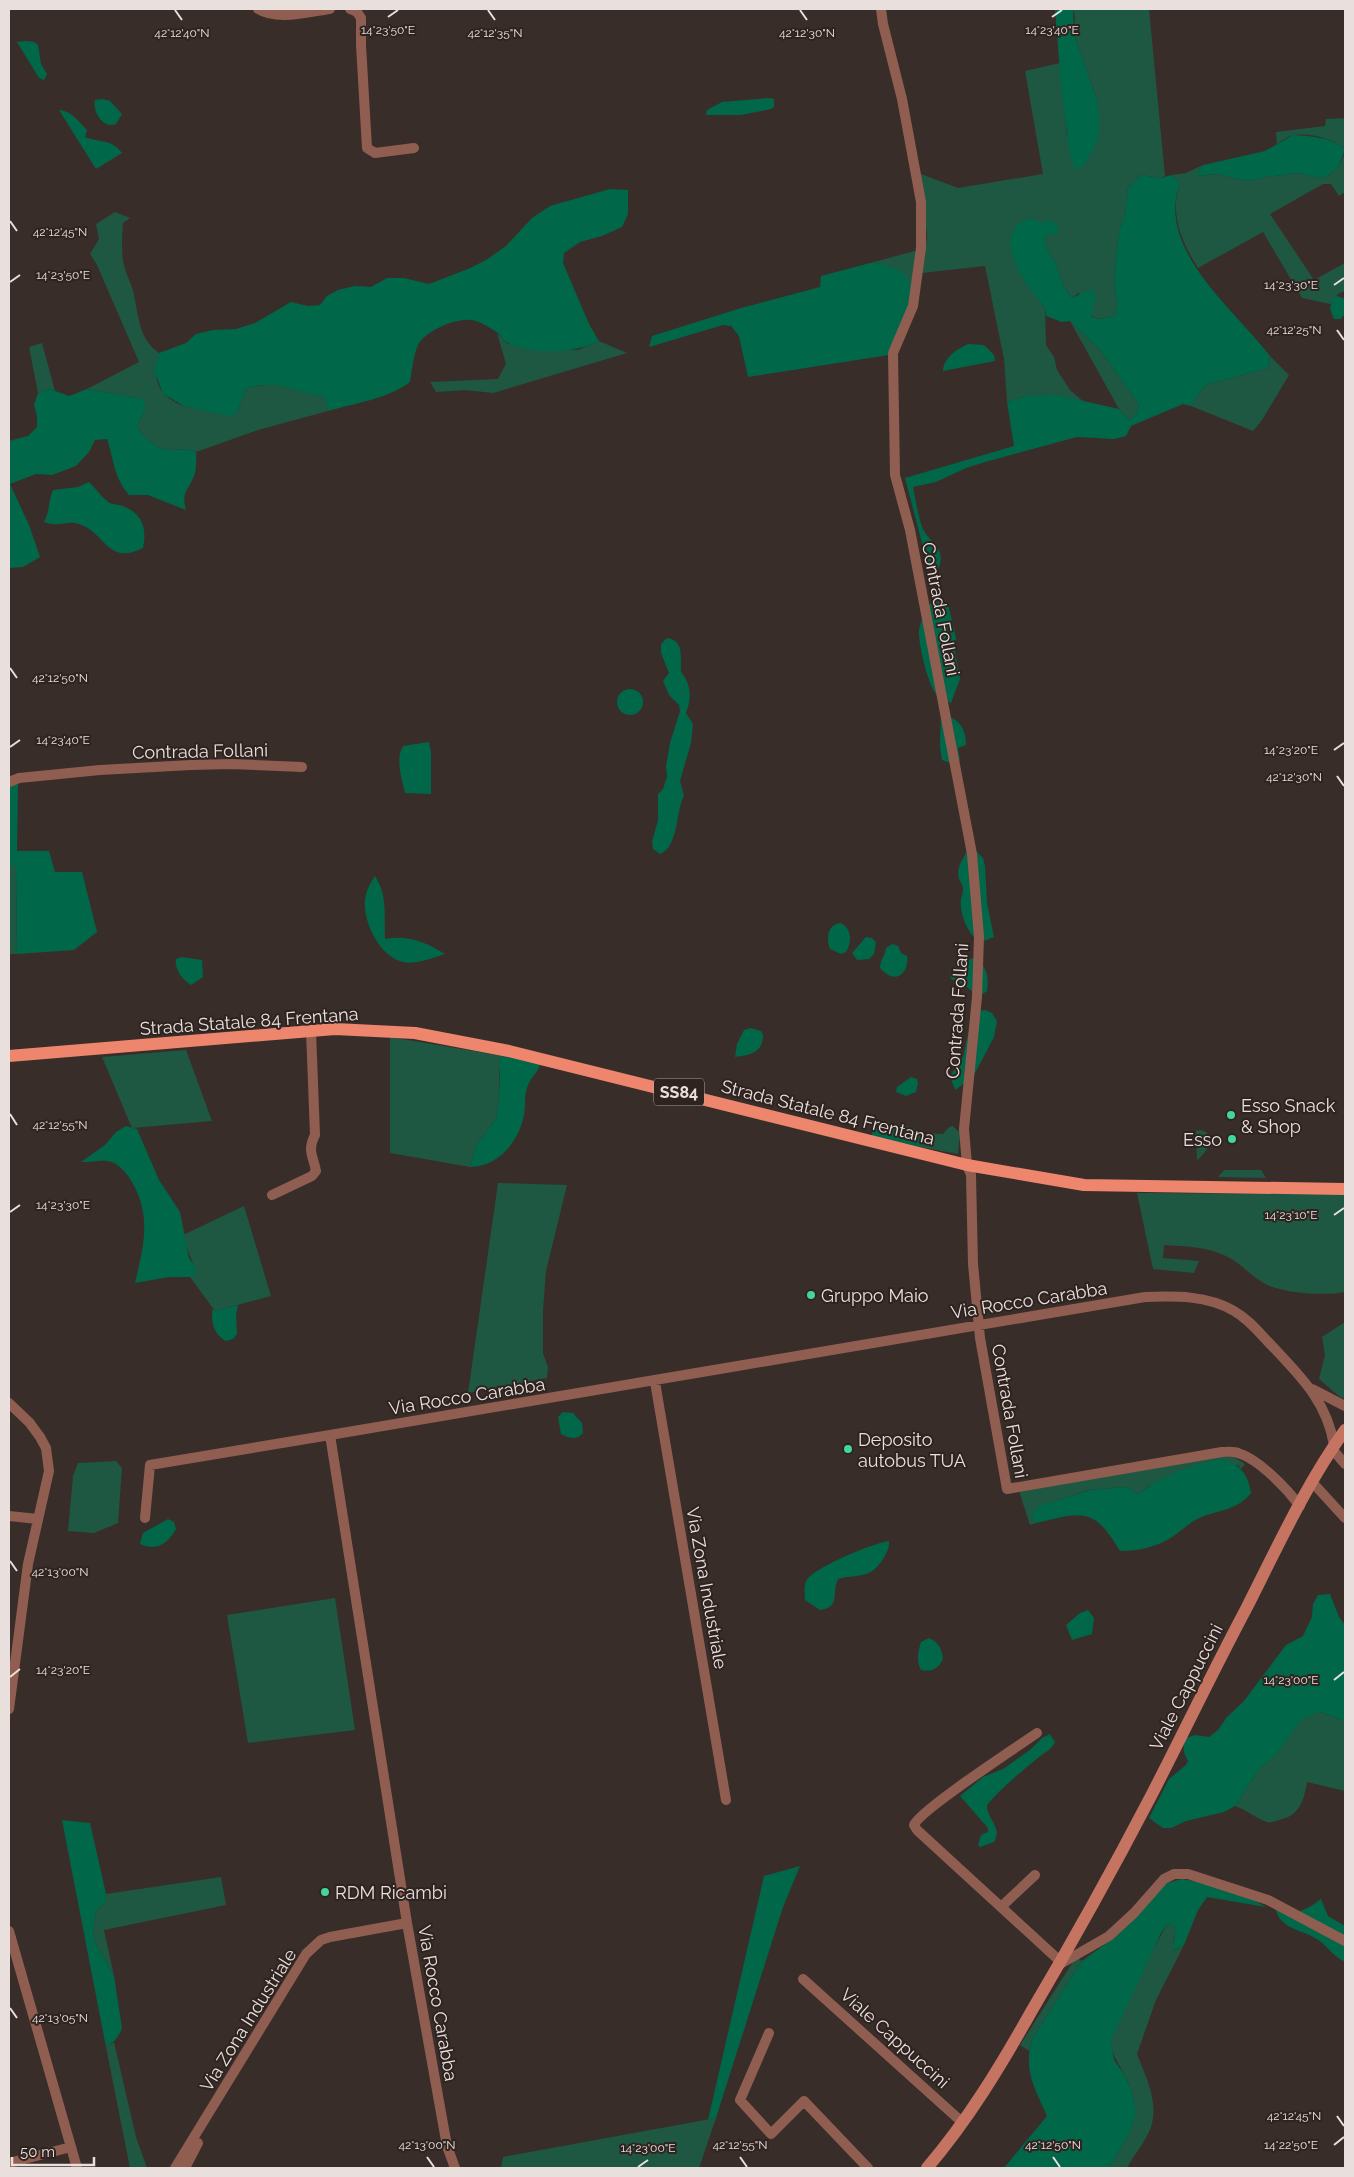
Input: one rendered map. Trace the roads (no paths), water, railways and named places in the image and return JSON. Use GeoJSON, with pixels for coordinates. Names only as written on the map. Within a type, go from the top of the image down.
{"type":"FeatureCollection","features":[{"type":"Feature","properties":{"kind":"main road","name":"Strada Statale 84 Frentana"},"geometry":{"type":"LineString","coordinates":[[9,1056],[335,1029],[415,1033],[509,1051],[967,1165],[1084,1185],[1345,1189]]}},
{"type":"Feature","properties":{"kind":"street"},"geometry":{"type":"LineString","coordinates":[[258,9],[268,15],[330,9]]}},
{"type":"Feature","properties":{"kind":"street"},"geometry":{"type":"LineString","coordinates":[[350,9],[357,12],[361,18],[367,148],[375,153],[414,148]]}},
{"type":"Feature","properties":{"kind":"street","name":"Contrada Follani"},"geometry":{"type":"LineString","coordinates":[[881,9],[902,99],[921,202],[922,248],[913,306],[893,353],[895,475],[910,530],[972,854],[979,937],[977,997],[964,1129],[967,1165],[971,1175],[973,1264],[978,1324],[1007,1489],[1222,1452],[1235,1452],[1248,1457],[1289,1492],[1300,1506]]}},
{"type":"Feature","properties":{"kind":"street","name":"Contrada Follani"},"geometry":{"type":"LineString","coordinates":[[9,782],[18,778],[127,768],[231,764],[302,767]]}},
{"type":"Feature","properties":{"kind":"street"},"geometry":{"type":"LineString","coordinates":[[272,1195],[312,1176],[316,1171],[310,1151],[315,1135],[311,1031]]}},
{"type":"Feature","properties":{"kind":"street","name":"Via Rocco Carabba"},"geometry":{"type":"LineString","coordinates":[[455,2168],[447,2146],[407,1923],[330,1435],[655,1382],[978,1324],[1145,1297],[1181,1296],[1215,1303],[1235,1311],[1254,1326],[1311,1388],[1329,1422],[1333,1447]]}},
{"type":"Feature","properties":{"kind":"street","name":"Via Zona Industriale"},"geometry":{"type":"LineString","coordinates":[[655,1382],[726,1800]]}},
{"type":"Feature","properties":{"kind":"street","name":"Via Rocco Carabba"},"geometry":{"type":"LineString","coordinates":[[1311,1388],[1345,1406]]}},
{"type":"Feature","properties":{"kind":"street"},"geometry":{"type":"LineString","coordinates":[[9,1403],[29,1422],[46,1448],[49,1471],[28,1564],[9,1709]]}},
{"type":"Feature","properties":{"kind":"street"},"geometry":{"type":"LineString","coordinates":[[1329,1422],[1337,1426],[1345,1426]]}},
{"type":"Feature","properties":{"kind":"street","name":"Viale Cappuccini"},"geometry":{"type":"LineString","coordinates":[[927,2168],[963,2123],[1001,2066],[1062,1963],[1151,1796],[1219,1659],[1300,1506],[1333,1447],[1345,1430]]}},
{"type":"Feature","properties":{"kind":"street"},"geometry":{"type":"LineString","coordinates":[[145,1518],[150,1465],[330,1435]]}},
{"type":"Feature","properties":{"kind":"street"},"geometry":{"type":"LineString","coordinates":[[1333,1447],[1345,1464]]}},
{"type":"Feature","properties":{"kind":"street"},"geometry":{"type":"LineString","coordinates":[[1313,1483],[1345,1518]]}},
{"type":"Feature","properties":{"kind":"street"},"geometry":{"type":"LineString","coordinates":[[9,1516],[38,1519]]}},
{"type":"Feature","properties":{"kind":"street"},"geometry":{"type":"LineString","coordinates":[[1037,1733],[917,1819],[914,1825],[916,1830],[1062,1963],[1109,1936],[1134,1913],[1164,1879],[1174,1874],[1188,1874],[1268,1900],[1345,1941]]}},
{"type":"Feature","properties":{"kind":"street"},"geometry":{"type":"LineString","coordinates":[[1001,1907],[1034,1875]]}},
{"type":"Feature","properties":{"kind":"street","name":"Via Zona Industriale"},"geometry":{"type":"LineString","coordinates":[[175,2168],[303,1960],[314,1946],[321,1940],[330,1937],[407,1923]]}},
{"type":"Feature","properties":{"kind":"street"},"geometry":{"type":"LineString","coordinates":[[9,1931],[78,2168]]}},
{"type":"Feature","properties":{"kind":"street","name":"Viale Cappuccini"},"geometry":{"type":"LineString","coordinates":[[803,1979],[963,2123]]}},
{"type":"Feature","properties":{"kind":"street"},"geometry":{"type":"LineString","coordinates":[[769,2033],[740,2100],[771,2134],[804,2101],[868,2168]]}},
{"type":"Feature","properties":{"kind":"street"},"geometry":{"type":"LineString","coordinates":[[184,2168],[197,2145],[198,2139],[196,2136]]}},
{"type":"Feature","properties":{"kind":"street"},"geometry":{"type":"LineString","coordinates":[[9,2163],[71,2147]]}},
{"type":"Feature","properties":{"kind":"place","name":"Esso Snack & Shop"},"geometry":{"type":"Point","coordinates":[1231,1115]}},
{"type":"Feature","properties":{"kind":"place","name":"Esso"},"geometry":{"type":"Point","coordinates":[1232,1139]}},
{"type":"Feature","properties":{"kind":"place","name":"Gruppo Maio"},"geometry":{"type":"Point","coordinates":[811,1295]}},
{"type":"Feature","properties":{"kind":"place","name":"Deposito autobus TUA"},"geometry":{"type":"Point","coordinates":[848,1449]}},
{"type":"Feature","properties":{"kind":"place","name":"RDM Ricambi"},"geometry":{"type":"Point","coordinates":[325,1892]}}]}
